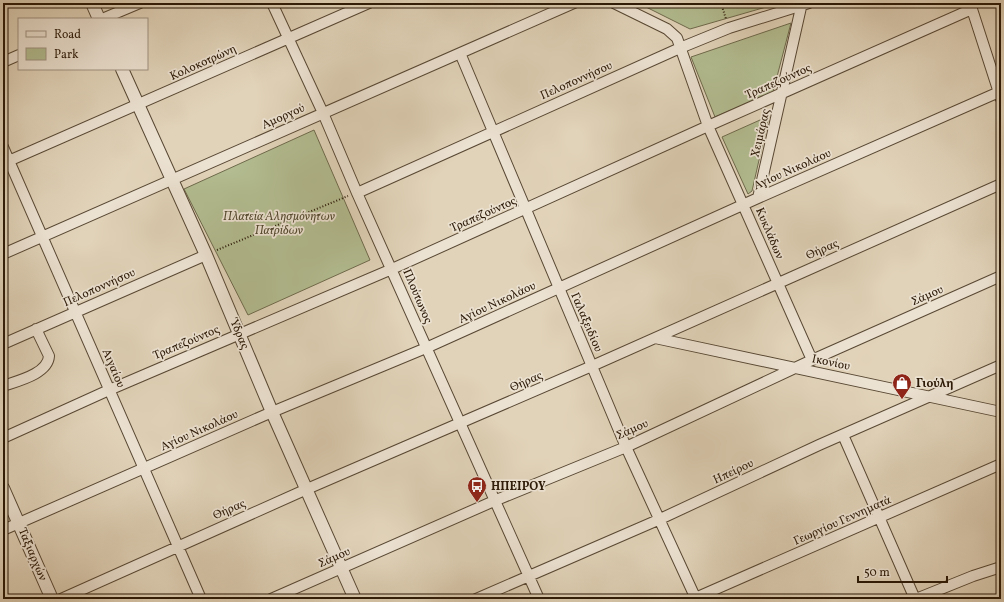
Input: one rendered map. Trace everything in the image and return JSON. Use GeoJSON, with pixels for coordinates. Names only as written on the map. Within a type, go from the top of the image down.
{"type":"FeatureCollection","features":[{"type":"Feature","properties":{"kind":"street"},"geometry":{"type":"LineString","coordinates":[[92,3],[100,18]]}},
{"type":"Feature","properties":{"kind":"street"},"geometry":{"type":"LineString","coordinates":[[103,18],[140,3]]}},
{"type":"Feature","properties":{"kind":"street","name":"Πλούτωνος"},"geometry":{"type":"LineString","coordinates":[[272,3],[323,113],[538,599]]}},
{"type":"Feature","properties":{"kind":"street","name":"Κολοκοτρώνη"},"geometry":{"type":"LineString","coordinates":[[6,162],[369,3]]}},
{"type":"Feature","properties":{"kind":"street","name":"Αμοργού"},"geometry":{"type":"LineString","coordinates":[[3,254],[574,3]]}},
{"type":"Feature","properties":{"kind":"street","name":"Κυκλάδων"},"geometry":{"type":"LineString","coordinates":[[614,3],[667,29],[677,38],[708,126],[744,204],[777,283],[812,360]]}},
{"type":"Feature","properties":{"kind":"street","name":"Πελοποννήσου"},"geometry":{"type":"LineString","coordinates":[[357,192],[680,48],[729,28],[804,4]]}},
{"type":"Feature","properties":{"kind":"street","name":"Χειμάρας"},"geometry":{"type":"LineString","coordinates":[[758,198],[804,4]]}},
{"type":"Feature","properties":{"kind":"street"},"geometry":{"type":"LineString","coordinates":[[971,6],[1000,95]]}},
{"type":"Feature","properties":{"kind":"street","name":"Τραπεζούντος"},"geometry":{"type":"LineString","coordinates":[[3,438],[240,333],[392,269],[971,6]]}},
{"type":"Feature","properties":{"kind":"street","name":"Γαλαξειδίου"},"geometry":{"type":"LineString","coordinates":[[460,53],[626,447],[694,599]]}},
{"type":"Feature","properties":{"kind":"street"},"geometry":{"type":"LineString","coordinates":[[3,62],[18,55]]}},
{"type":"Feature","properties":{"kind":"street","name":"Ύδρας"},"geometry":{"type":"LineString","coordinates":[[122,70],[206,255],[272,412],[355,599]]}},
{"type":"Feature","properties":{"kind":"street","name":"Αγίου Νικολάου"},"geometry":{"type":"LineString","coordinates":[[3,530],[272,412],[426,348],[744,204],[1000,95]]}},
{"type":"Feature","properties":{"kind":"street","name":"Αιγαίου"},"geometry":{"type":"LineString","coordinates":[[3,147],[6,162],[76,311],[201,599]]}},
{"type":"Feature","properties":{"kind":"street","name":"Θήρας"},"geometry":{"type":"LineString","coordinates":[[61,599],[307,489],[656,338],[1001,184]]}},
{"type":"Feature","properties":{"kind":"street","name":"Πελοποννήσου"},"geometry":{"type":"LineString","coordinates":[[3,344],[206,255]]}},
{"type":"Feature","properties":{"kind":"street","name":"Σάμου"},"geometry":{"type":"LineString","coordinates":[[271,599],[494,501],[626,447],[794,368],[1001,276]]}},
{"type":"Feature","properties":{"kind":"street"},"geometry":{"type":"LineString","coordinates":[[3,386],[38,372],[45,366],[49,356],[36,329]]}},
{"type":"Feature","properties":{"kind":"street","name":"Ικονίου"},"geometry":{"type":"LineString","coordinates":[[656,338],[1001,412]]}},
{"type":"Feature","properties":{"kind":"street","name":"Ηπείρου"},"geometry":{"type":"LineString","coordinates":[[476,599],[658,520],[928,396],[1001,366]]}},
{"type":"Feature","properties":{"kind":"street"},"geometry":{"type":"LineString","coordinates":[[843,435],[915,599],[973,576],[1001,567]]}},
{"type":"Feature","properties":{"kind":"street","name":"Γεωργίου Γεννηματά"},"geometry":{"type":"LineString","coordinates":[[694,599],[1001,464]]}},
{"type":"Feature","properties":{"kind":"street","name":"Ταξιαρχών"},"geometry":{"type":"LineString","coordinates":[[3,488],[20,523],[52,599]]}},
{"type":"Feature","properties":{"kind":"path"},"geometry":{"type":"LineString","coordinates":[[721,3],[729,28]]}},
{"type":"Feature","properties":{"kind":"path"},"geometry":{"type":"LineString","coordinates":[[206,255],[357,192]]}},
{"type":"Feature","properties":{"kind":"green space"},"geometry":{"type":"Polygon","coordinates":[[[638,3],[780,3],[690,29],[638,3]]]}},
{"type":"Feature","properties":{"kind":"green space"},"geometry":{"type":"Polygon","coordinates":[[[791,23],[773,92],[715,117],[691,57],[791,23]]]}},
{"type":"Feature","properties":{"kind":"green space"},"geometry":{"type":"Polygon","coordinates":[[[769,116],[752,191],[748,194],[722,137],[769,116]]]}},
{"type":"Feature","properties":{"kind":"green space","name":"Πλατεία Αλησμόνητων Πατρίδων"},"geometry":{"type":"Polygon","coordinates":[[[314,130],[370,260],[248,315],[184,189],[314,130]]]}},
{"type":"Feature","properties":{"kind":"place","name":"Γιούλη"},"geometry":{"type":"Point","coordinates":[902,400]}},
{"type":"Feature","properties":{"kind":"place","name":"ΗΠΕΙΡΟΥ"},"geometry":{"type":"Point","coordinates":[477,503]}}]}
